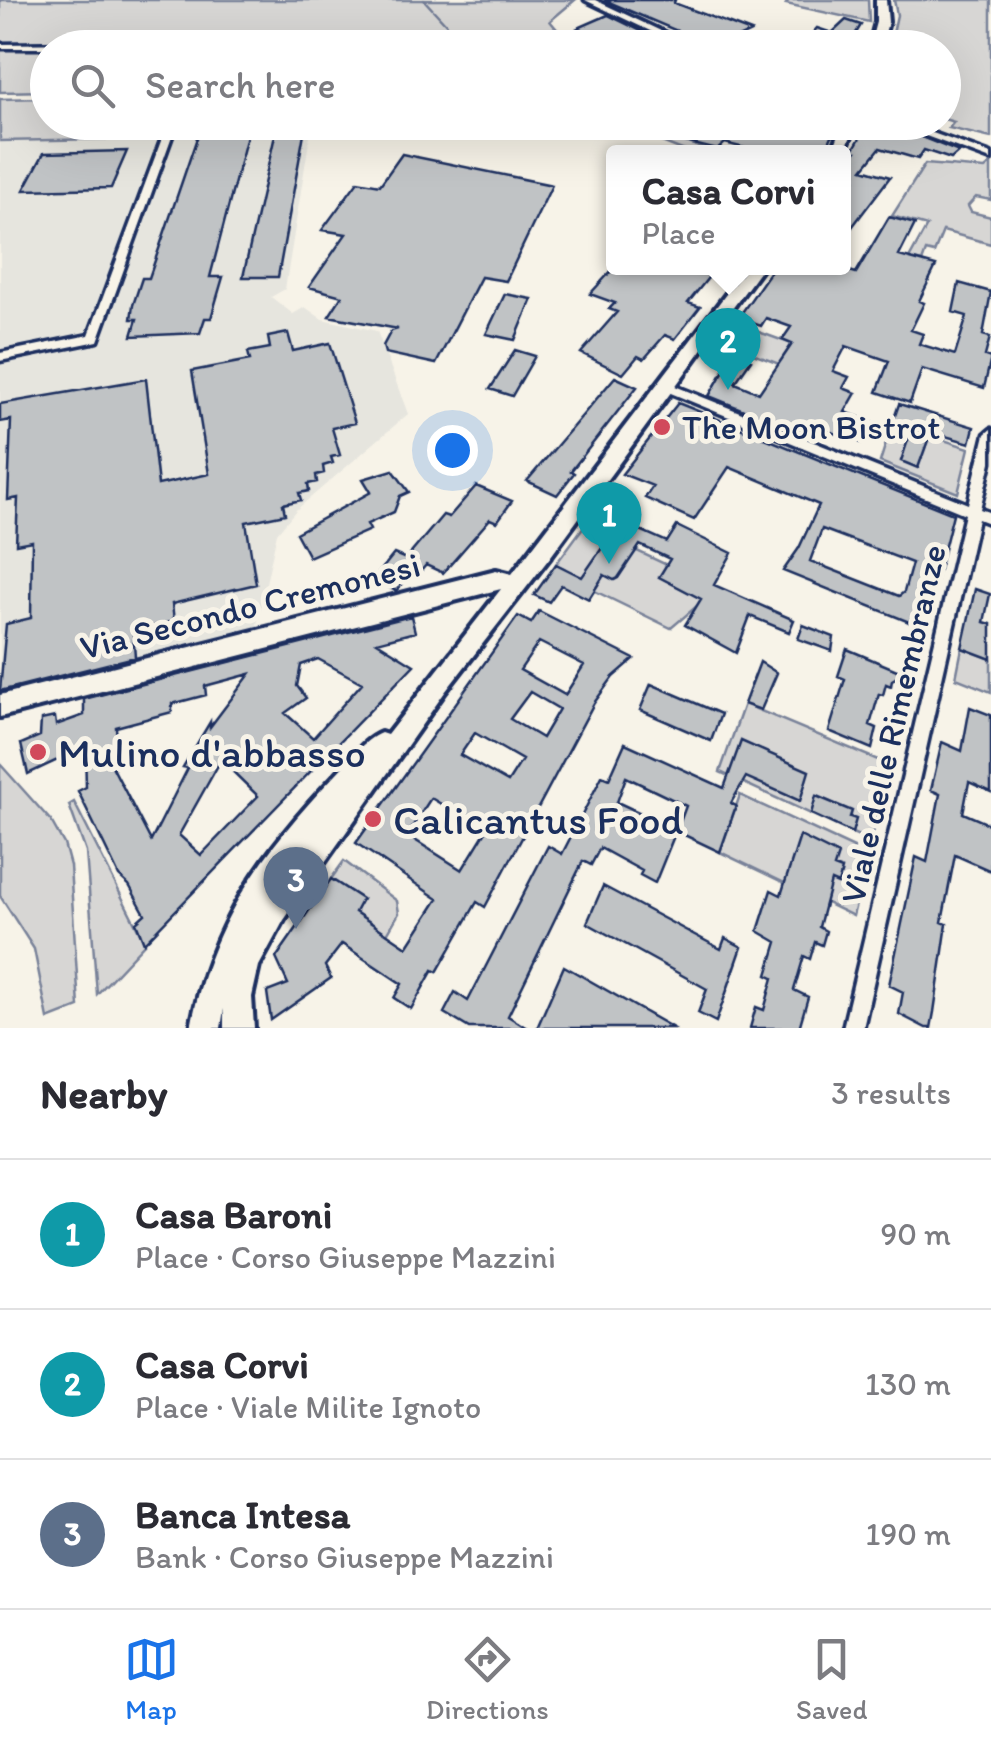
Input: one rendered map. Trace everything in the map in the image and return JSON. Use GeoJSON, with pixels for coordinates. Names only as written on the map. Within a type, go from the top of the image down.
{"type":"FeatureCollection","features":[{"type":"Feature","properties":{"kind":"street"},"geometry":{"type":"LineString","coordinates":[[589,0],[654,30]]}},
{"type":"Feature","properties":{"kind":"street"},"geometry":{"type":"LineString","coordinates":[[880,30],[881,0]]}},
{"type":"Feature","properties":{"kind":"street"},"geometry":{"type":"LineString","coordinates":[[0,46],[30,46]]}},
{"type":"Feature","properties":{"kind":"street"},"geometry":{"type":"LineString","coordinates":[[0,357],[85,342],[95,336],[166,140]]}},
{"type":"Feature","properties":{"kind":"street"},"geometry":{"type":"LineString","coordinates":[[944,140],[991,156]]}},
{"type":"Feature","properties":{"kind":"street"},"geometry":{"type":"LineString","coordinates":[[240,1028],[241,980],[262,928],[437,685],[749,275]]}},
{"type":"Feature","properties":{"kind":"street"},"geometry":{"type":"LineString","coordinates":[[665,386],[991,519]]}},
{"type":"Feature","properties":{"kind":"street","name":"Viale delle Rimembranze"},"geometry":{"type":"LineString","coordinates":[[853,1028],[991,434]]}},
{"type":"Feature","properties":{"kind":"street","name":"Via Secondo Cremonesi"},"geometry":{"type":"LineString","coordinates":[[0,706],[496,579],[517,584]]}},
{"type":"Feature","properties":{"kind":"street"},"geometry":{"type":"LineString","coordinates":[[206,1028],[222,958],[248,907],[321,810],[437,685]]}},
{"type":"Feature","properties":{"kind":"shaded area"},"geometry":{"type":"Polygon","coordinates":[[[0,0],[575,0],[550,21],[558,30],[30,30],[30,91],[0,92],[0,0]]]}},
{"type":"Feature","properties":{"kind":"shaded area"},"geometry":{"type":"Polygon","coordinates":[[[789,0],[868,0],[869,22],[786,4],[789,0]]]}},
{"type":"Feature","properties":{"kind":"shaded area"},"geometry":{"type":"Polygon","coordinates":[[[894,0],[991,0],[991,138],[961,131],[961,30],[894,30],[897,15],[894,0]]]}},
{"type":"Feature","properties":{"kind":"shaded area"},"geometry":{"type":"Polygon","coordinates":[[[30,98],[30,140],[53,140],[0,141],[0,99],[30,98]]]}},
{"type":"Feature","properties":{"kind":"shaded area"},"geometry":{"type":"Polygon","coordinates":[[[309,140],[285,289],[271,297],[293,314],[305,307],[322,319],[377,331],[408,414],[296,510],[277,533],[257,638],[0,705],[0,141],[309,140]]]}},
{"type":"Feature","properties":{"kind":"shaded area"},"geometry":{"type":"Polygon","coordinates":[[[657,140],[683,140],[694,145],[669,145],[657,140]]]}},
{"type":"Feature","properties":{"kind":"shaded area"},"geometry":{"type":"Polygon","coordinates":[[[925,164],[985,169],[991,164],[991,200],[976,197],[968,206],[971,212],[991,217],[991,244],[943,231],[934,253],[926,251],[922,262],[909,259],[927,226],[892,216],[925,164]]]}},
{"type":"Feature","properties":{"kind":"shaded area"},"geometry":{"type":"Polygon","coordinates":[[[734,323],[792,344],[779,364],[721,342],[734,323]]]}},
{"type":"Feature","properties":{"kind":"shaded area"},"geometry":{"type":"Polygon","coordinates":[[[890,430],[925,442],[928,435],[969,448],[958,493],[880,462],[890,430]]]}},
{"type":"Feature","properties":{"kind":"shaded area"},"geometry":{"type":"Polygon","coordinates":[[[584,526],[667,565],[660,577],[704,600],[671,628],[560,574],[564,568],[556,564],[584,526]]]}},
{"type":"Feature","properties":{"kind":"shaded area"},"geometry":{"type":"Polygon","coordinates":[[[962,648],[991,659],[991,692],[956,678],[962,648]]]}},
{"type":"Feature","properties":{"kind":"shaded area"},"geometry":{"type":"Polygon","coordinates":[[[744,704],[890,765],[871,841],[852,833],[855,820],[851,811],[817,796],[811,814],[720,772],[744,704]]]}},
{"type":"Feature","properties":{"kind":"shaded area"},"geometry":{"type":"Polygon","coordinates":[[[0,764],[51,821],[64,844],[70,866],[79,1007],[48,1019],[34,949],[0,896],[0,764]]]}},
{"type":"Feature","properties":{"kind":"shaded area"},"geometry":{"type":"Polygon","coordinates":[[[740,795],[854,848],[850,861],[865,868],[853,916],[720,852],[740,795]]]}},
{"type":"Feature","properties":{"kind":"shaded area"},"geometry":{"type":"Polygon","coordinates":[[[74,802],[145,943],[97,994],[86,852],[69,805],[74,802]]]}},
{"type":"Feature","properties":{"kind":"shaded area"},"geometry":{"type":"Polygon","coordinates":[[[344,861],[397,901],[399,913],[387,934],[355,912],[362,899],[331,879],[344,861]]]}},
{"type":"Feature","properties":{"kind":"building"},"geometry":{"type":"Polygon","coordinates":[[[604,0],[675,0],[674,3],[746,30],[675,30],[604,0]]]}},
{"type":"Feature","properties":{"kind":"building"},"geometry":{"type":"Polygon","coordinates":[[[608,15],[639,30],[582,30],[578,28],[608,15]]]}},
{"type":"Feature","properties":{"kind":"building"},"geometry":{"type":"Polygon","coordinates":[[[846,20],[861,25],[858,30],[835,30],[846,20]]]}},
{"type":"Feature","properties":{"kind":"building"},"geometry":{"type":"Polygon","coordinates":[[[196,140],[246,140],[210,277],[223,277],[211,318],[205,318],[200,333],[132,336],[137,319],[131,319],[133,305],[142,278],[149,278],[196,140]]]}},
{"type":"Feature","properties":{"kind":"building"},"geometry":{"type":"Polygon","coordinates":[[[274,140],[303,140],[278,277],[243,277],[274,140]]]}},
{"type":"Feature","properties":{"kind":"building"},"geometry":{"type":"Polygon","coordinates":[[[830,140],[828,145],[698,145],[682,141],[830,140]]]}},
{"type":"Feature","properties":{"kind":"building"},"geometry":{"type":"Polygon","coordinates":[[[859,140],[929,140],[959,152],[951,159],[924,150],[918,159],[880,148],[863,169],[890,177],[851,228],[852,152],[859,140]]]}},
{"type":"Feature","properties":{"kind":"building"},"geometry":{"type":"Polygon","coordinates":[[[127,151],[111,188],[24,190],[44,153],[127,151]]]}},
{"type":"Feature","properties":{"kind":"building"},"geometry":{"type":"Polygon","coordinates":[[[402,154],[552,185],[506,281],[481,277],[436,364],[385,353],[383,346],[391,331],[398,329],[329,316],[342,296],[309,287],[346,234],[322,230],[358,181],[380,185],[402,154]]]}},
{"type":"Feature","properties":{"kind":"building"},"geometry":{"type":"Polygon","coordinates":[[[889,217],[915,224],[899,256],[936,266],[919,301],[924,303],[911,330],[923,334],[919,344],[955,355],[967,316],[953,312],[959,283],[991,292],[983,335],[990,337],[985,356],[991,358],[984,388],[922,369],[910,403],[877,392],[889,361],[846,346],[833,371],[849,377],[843,388],[856,393],[845,412],[872,422],[862,443],[817,427],[811,437],[709,396],[734,353],[751,360],[735,383],[759,393],[792,344],[782,340],[791,327],[766,318],[761,326],[738,318],[768,275],[856,273],[889,217]]]}},
{"type":"Feature","properties":{"kind":"building"},"geometry":{"type":"Polygon","coordinates":[[[608,275],[710,275],[688,303],[700,307],[675,339],[665,335],[644,359],[638,356],[623,374],[581,353],[617,312],[609,309],[615,303],[590,294],[608,275]]]}},
{"type":"Feature","properties":{"kind":"building"},"geometry":{"type":"Polygon","coordinates":[[[505,294],[532,299],[515,340],[486,334],[505,294]]]}},
{"type":"Feature","properties":{"kind":"building"},"geometry":{"type":"Polygon","coordinates":[[[288,333],[293,351],[330,343],[355,423],[332,428],[340,455],[331,457],[333,463],[323,466],[324,473],[316,475],[317,482],[308,484],[309,491],[299,493],[301,500],[283,504],[285,514],[246,522],[256,584],[172,604],[174,621],[133,632],[135,657],[0,691],[6,624],[31,618],[32,541],[16,544],[18,498],[8,500],[11,420],[0,422],[0,404],[146,379],[158,485],[209,474],[192,371],[250,360],[248,352],[270,348],[268,337],[288,333]]]}},
{"type":"Feature","properties":{"kind":"building"},"geometry":{"type":"Polygon","coordinates":[[[515,350],[535,356],[512,396],[490,389],[515,350]]]}},
{"type":"Feature","properties":{"kind":"building"},"geometry":{"type":"Polygon","coordinates":[[[615,377],[637,387],[571,471],[574,473],[557,495],[527,481],[615,377]]]}},
{"type":"Feature","properties":{"kind":"building"},"geometry":{"type":"Polygon","coordinates":[[[678,403],[953,514],[924,628],[783,571],[799,548],[819,505],[729,467],[694,520],[645,498],[653,486],[622,474],[678,403]],[[822,529],[810,561],[899,596],[904,592],[912,563],[822,529]]]}},
{"type":"Feature","properties":{"kind":"building"},"geometry":{"type":"Polygon","coordinates":[[[899,404],[974,427],[970,443],[931,432],[918,468],[901,461],[909,437],[890,430],[899,404]]]}},
{"type":"Feature","properties":{"kind":"building"},"geometry":{"type":"Polygon","coordinates":[[[393,470],[409,492],[400,496],[394,512],[367,524],[370,530],[309,557],[296,533],[371,492],[363,479],[393,470]]]}},
{"type":"Feature","properties":{"kind":"building"},"geometry":{"type":"Polygon","coordinates":[[[476,486],[512,501],[497,522],[490,519],[443,573],[426,565],[421,571],[415,568],[396,591],[373,580],[394,554],[406,559],[443,515],[449,517],[476,486]]]}},
{"type":"Feature","properties":{"kind":"building"},"geometry":{"type":"Polygon","coordinates":[[[607,495],[632,506],[622,522],[667,542],[677,526],[732,553],[714,585],[794,620],[789,632],[750,616],[736,653],[685,625],[701,599],[659,577],[670,559],[640,545],[618,578],[604,575],[589,599],[561,585],[549,602],[534,595],[556,564],[582,577],[613,532],[588,521],[607,495]]]}},
{"type":"Feature","properties":{"kind":"building"},"geometry":{"type":"Polygon","coordinates":[[[975,589],[990,594],[984,622],[991,624],[991,659],[962,648],[975,589]]]}},
{"type":"Feature","properties":{"kind":"building"},"geometry":{"type":"Polygon","coordinates":[[[539,611],[634,659],[613,677],[594,703],[485,907],[477,902],[411,1009],[394,998],[402,984],[342,944],[325,966],[331,978],[271,1020],[267,992],[288,984],[276,958],[331,879],[362,899],[355,912],[407,947],[438,899],[356,843],[518,616],[531,623],[539,611]],[[539,642],[520,670],[565,695],[584,665],[539,642]],[[530,692],[510,719],[542,738],[559,709],[530,692]],[[475,733],[460,755],[508,782],[522,760],[475,733]],[[431,798],[407,835],[462,870],[486,831],[431,798]]]}},
{"type":"Feature","properties":{"kind":"building"},"geometry":{"type":"Polygon","coordinates":[[[411,616],[415,632],[377,642],[414,665],[144,943],[136,922],[145,914],[129,885],[119,876],[78,791],[86,787],[85,747],[28,774],[21,744],[40,736],[41,720],[55,717],[56,725],[84,715],[84,699],[411,616]],[[318,659],[301,665],[297,686],[306,698],[285,713],[313,738],[362,683],[318,659]],[[250,674],[205,686],[206,695],[172,704],[172,712],[116,727],[118,760],[110,762],[151,841],[188,768],[183,767],[210,722],[210,727],[250,674]],[[221,760],[179,835],[201,855],[258,796],[221,760]]]}},
{"type":"Feature","properties":{"kind":"building"},"geometry":{"type":"Polygon","coordinates":[[[803,625],[834,637],[832,651],[798,639],[803,625]]]}},
{"type":"Feature","properties":{"kind":"building"},"geometry":{"type":"Polygon","coordinates":[[[847,649],[904,673],[892,680],[891,686],[886,684],[883,695],[879,694],[870,725],[877,728],[872,749],[829,731],[845,679],[838,676],[847,649]]]}},
{"type":"Feature","properties":{"kind":"building"},"geometry":{"type":"Polygon","coordinates":[[[760,662],[777,673],[761,710],[744,704],[760,662]]]}},
{"type":"Feature","properties":{"kind":"building"},"geometry":{"type":"Polygon","coordinates":[[[651,684],[721,714],[711,741],[640,710],[651,684]]]}},
{"type":"Feature","properties":{"kind":"building"},"geometry":{"type":"Polygon","coordinates":[[[970,707],[991,715],[991,792],[969,782],[963,813],[991,825],[991,871],[955,855],[942,922],[947,924],[934,1012],[931,1028],[926,1028],[899,1014],[903,992],[889,985],[916,857],[927,862],[940,794],[931,790],[942,742],[962,751],[970,707]]]}},
{"type":"Feature","properties":{"kind":"building"},"geometry":{"type":"Polygon","coordinates":[[[741,741],[809,771],[800,801],[746,777],[731,803],[736,806],[720,852],[676,831],[655,883],[640,875],[642,871],[600,848],[591,865],[583,861],[508,1016],[527,1028],[469,1028],[444,1013],[455,992],[468,1001],[548,846],[562,854],[602,776],[609,779],[625,743],[724,788],[741,741]],[[626,777],[617,802],[677,830],[686,806],[626,777]]]}},
{"type":"Feature","properties":{"kind":"building"},"geometry":{"type":"Polygon","coordinates":[[[816,796],[852,811],[850,817],[856,819],[852,833],[811,814],[816,796]]]}},
{"type":"Feature","properties":{"kind":"building"},"geometry":{"type":"Polygon","coordinates":[[[800,836],[838,855],[834,867],[842,870],[838,884],[831,881],[819,927],[826,931],[822,945],[815,942],[810,959],[804,956],[794,990],[808,997],[799,1028],[750,1028],[756,1007],[764,1010],[773,978],[767,975],[777,942],[758,931],[771,890],[781,895],[800,836]]]}},
{"type":"Feature","properties":{"kind":"building"},"geometry":{"type":"Polygon","coordinates":[[[603,886],[721,949],[725,938],[742,947],[716,1022],[698,1013],[707,989],[587,923],[603,886]]]}},
{"type":"Feature","properties":{"kind":"building"},"geometry":{"type":"Polygon","coordinates":[[[564,966],[673,1028],[537,1028],[564,966]]]}},
{"type":"Feature","properties":{"kind":"waterway"},"geometry":{"type":"LineString","coordinates":[[424,0],[452,30]]}},
{"type":"Feature","properties":{"kind":"place","name":"Casa Corvi"},"geometry":{"type":"Point","coordinates":[728,390]}},
{"type":"Feature","properties":{"kind":"place","name":"The Moon Bistrot"},"geometry":{"type":"Point","coordinates":[662,427]}},
{"type":"Feature","properties":{"kind":"place","name":"Casa Baroni"},"geometry":{"type":"Point","coordinates":[609,564]}},
{"type":"Feature","properties":{"kind":"place","name":"Mulino d'abbasso"},"geometry":{"type":"Point","coordinates":[38,752]}},
{"type":"Feature","properties":{"kind":"place","name":"Calicantus Food"},"geometry":{"type":"Point","coordinates":[373,819]}},
{"type":"Feature","properties":{"kind":"place","name":"Banca Intesa"},"geometry":{"type":"Point","coordinates":[296,929]}}]}
